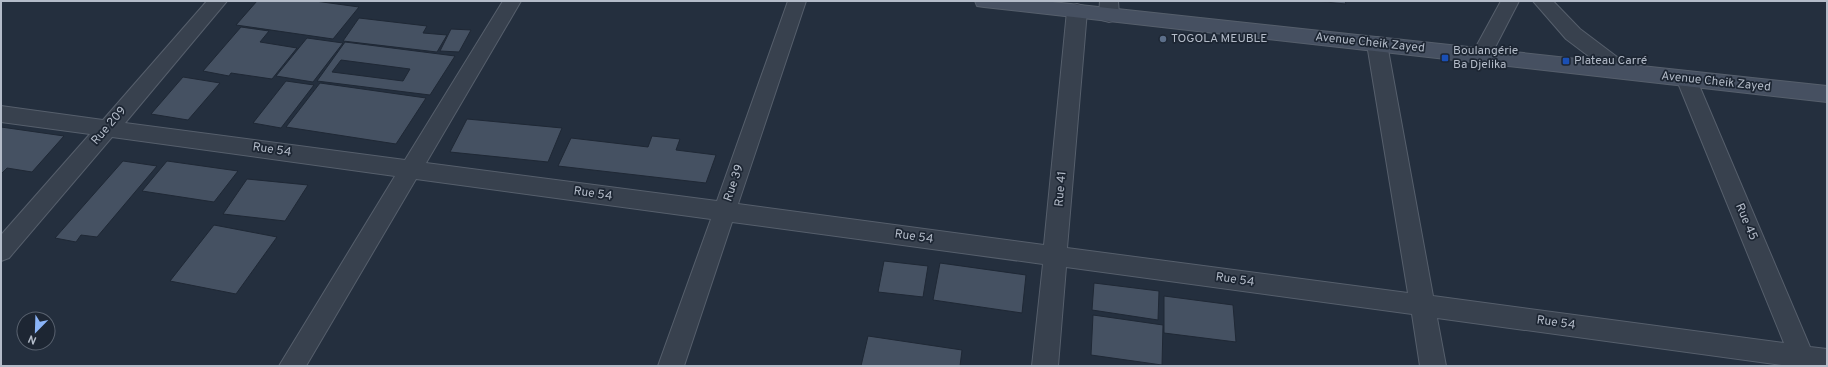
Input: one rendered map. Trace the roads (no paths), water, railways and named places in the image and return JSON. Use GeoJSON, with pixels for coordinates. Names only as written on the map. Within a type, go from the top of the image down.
{"type":"FeatureCollection","features":[{"type":"Feature","properties":{"kind":"main road","name":"Avenue Cheik Zayed"},"geometry":{"type":"LineString","coordinates":[[984,1],[1077,11],[1109,8],[1377,44],[1827,94]]}},
{"type":"Feature","properties":{"kind":"street","name":"Rue 209"},"geometry":{"type":"LineString","coordinates":[[1,251],[218,1]]}},
{"type":"Feature","properties":{"kind":"street"},"geometry":{"type":"LineString","coordinates":[[292,366],[512,1]]}},
{"type":"Feature","properties":{"kind":"street","name":"Rue 39"},"geometry":{"type":"LineString","coordinates":[[671,366],[797,1]]}},
{"type":"Feature","properties":{"kind":"street"},"geometry":{"type":"LineString","coordinates":[[1481,56],[1510,1]]}},
{"type":"Feature","properties":{"kind":"street"},"geometry":{"type":"LineString","coordinates":[[1542,1],[1573,34],[1622,71]]}},
{"type":"Feature","properties":{"kind":"street","name":"Rue 41"},"geometry":{"type":"LineString","coordinates":[[1045,366],[1077,11]]}},
{"type":"Feature","properties":{"kind":"street"},"geometry":{"type":"LineString","coordinates":[[1377,44],[1433,366]]}},
{"type":"Feature","properties":{"kind":"street","name":"Rue 45"},"geometry":{"type":"LineString","coordinates":[[1686,78],[1804,361]]}},
{"type":"Feature","properties":{"kind":"street","name":"Rue 54"},"geometry":{"type":"LineString","coordinates":[[1,114],[1422,305],[1804,361],[1827,360]]}},
{"type":"Feature","properties":{"kind":"place","name":"TOGOLA MEUBLE"},"geometry":{"type":"Point","coordinates":[1163,39]}},
{"type":"Feature","properties":{"kind":"place","name":"Boulangérie Ba Djelika"},"geometry":{"type":"Point","coordinates":[1445,58]}},
{"type":"Feature","properties":{"kind":"place","name":"Plateau Carré"},"geometry":{"type":"Point","coordinates":[1566,61]}}]}
